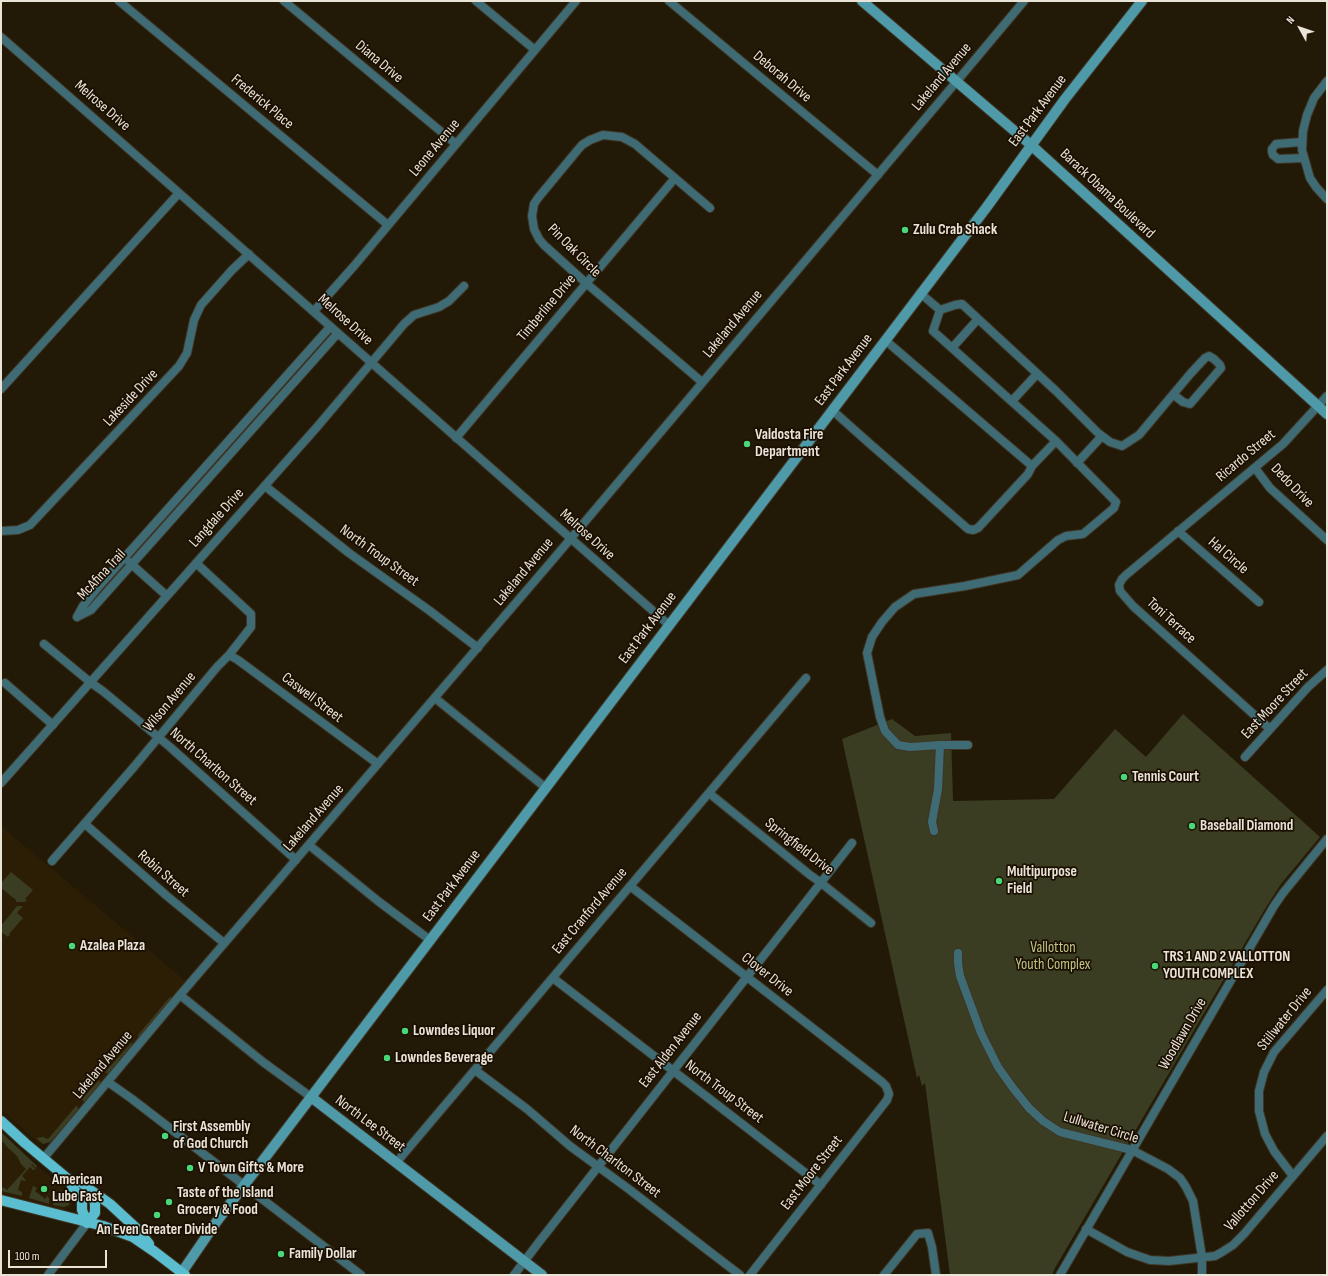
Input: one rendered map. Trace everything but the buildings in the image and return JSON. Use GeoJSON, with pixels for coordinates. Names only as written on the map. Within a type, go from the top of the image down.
{"type":"FeatureCollection","features":[{"type":"Feature","properties":{"kind":"main road","name":"Barack Obama Boulevard"},"geometry":{"type":"LineString","coordinates":[[862,1],[1031,145],[1327,414]]}},
{"type":"Feature","properties":{"kind":"main road","name":"East Park Avenue"},"geometry":{"type":"LineString","coordinates":[[182,1274],[206,1235],[1001,188],[1031,145],[1142,1]]}},
{"type":"Feature","properties":{"kind":"main road","name":"North Lee Street"},"geometry":{"type":"LineString","coordinates":[[311,1098],[542,1275]]}},
{"type":"Feature","properties":{"kind":"main road"},"geometry":{"type":"LineString","coordinates":[[1,1121],[70,1180],[82,1183],[110,1204],[136,1228],[156,1252]]}},
{"type":"Feature","properties":{"kind":"main road"},"geometry":{"type":"LineString","coordinates":[[70,1180],[73,1189],[82,1198],[82,1210],[87,1223]]}},
{"type":"Feature","properties":{"kind":"main road"},"geometry":{"type":"LineString","coordinates":[[87,1223],[95,1213],[95,1203],[89,1189]]}},
{"type":"Feature","properties":{"kind":"main road"},"geometry":{"type":"LineString","coordinates":[[1,1200],[133,1237],[156,1252],[182,1274]]}},
{"type":"Feature","properties":{"kind":"street","name":"Frederick Place"},"geometry":{"type":"LineString","coordinates":[[119,1],[388,225]]}},
{"type":"Feature","properties":{"kind":"street","name":"Diana Drive"},"geometry":{"type":"LineString","coordinates":[[284,1],[456,144]]}},
{"type":"Feature","properties":{"kind":"street"},"geometry":{"type":"LineString","coordinates":[[476,1],[535,50]]}},
{"type":"Feature","properties":{"kind":"street","name":"Leone Avenue"},"geometry":{"type":"LineString","coordinates":[[314,311],[576,1]]}},
{"type":"Feature","properties":{"kind":"street","name":"Deborah Drive"},"geometry":{"type":"LineString","coordinates":[[669,1],[878,175]]}},
{"type":"Feature","properties":{"kind":"street","name":"Lakeland Avenue"},"geometry":{"type":"LineString","coordinates":[[43,1158],[224,943],[478,648],[1024,1]]}},
{"type":"Feature","properties":{"kind":"street","name":"Melrose Drive"},"geometry":{"type":"LineString","coordinates":[[1,37],[669,625]]}},
{"type":"Feature","properties":{"kind":"street"},"geometry":{"type":"LineString","coordinates":[[1327,81],[1310,107],[1304,124],[1302,142],[1302,150],[1310,178],[1327,200]]}},
{"type":"Feature","properties":{"kind":"street","name":"Pin Oak Circle"},"geometry":{"type":"LineString","coordinates":[[702,382],[586,283],[540,240],[532,222],[533,210],[538,198],[582,145],[603,135],[622,137],[635,144],[710,208]]}},
{"type":"Feature","properties":{"kind":"street"},"geometry":{"type":"LineString","coordinates":[[1302,142],[1276,144],[1272,149],[1272,152],[1278,159],[1304,158]]}},
{"type":"Feature","properties":{"kind":"street","name":"Timberline Drive"},"geometry":{"type":"LineString","coordinates":[[456,438],[675,178]]}},
{"type":"Feature","properties":{"kind":"street"},"geometry":{"type":"LineString","coordinates":[[1,389],[179,193]]}},
{"type":"Feature","properties":{"kind":"street","name":"Lakeside Drive"},"geometry":{"type":"LineString","coordinates":[[1,530],[18,530],[30,525],[179,366],[187,353],[194,320],[201,305],[232,270],[249,254]]}},
{"type":"Feature","properties":{"kind":"street","name":"Langdale Drive"},"geometry":{"type":"LineString","coordinates":[[1,783],[347,393],[408,319],[414,315],[440,307],[449,301],[464,286]]}},
{"type":"Feature","properties":{"kind":"street"},"geometry":{"type":"LineString","coordinates":[[920,293],[940,310]]}},
{"type":"Feature","properties":{"kind":"street"},"geometry":{"type":"LineString","coordinates":[[940,310],[962,304],[1110,442],[1122,446],[1140,435],[1205,358],[1209,356],[1220,365],[1221,368],[1190,404],[1183,402],[1174,395]]}},
{"type":"Feature","properties":{"kind":"street"},"geometry":{"type":"LineString","coordinates":[[940,310],[933,331],[1056,441],[1116,502],[1114,508],[1083,534],[1066,536],[1058,540],[1018,575],[965,586],[914,594],[894,607],[872,637],[867,653],[880,717],[885,731],[898,745],[910,747],[968,744]]}},
{"type":"Feature","properties":{"kind":"street"},"geometry":{"type":"LineString","coordinates":[[952,348],[978,319]]}},
{"type":"Feature","properties":{"kind":"street","name":"McAfina Trail"},"geometry":{"type":"LineString","coordinates":[[330,327],[100,585],[82,606],[77,617],[90,610],[338,333]]}},
{"type":"Feature","properties":{"kind":"street"},"geometry":{"type":"LineString","coordinates":[[885,340],[1032,466]]}},
{"type":"Feature","properties":{"kind":"street"},"geometry":{"type":"LineString","coordinates":[[298,362],[306,369]]}},
{"type":"Feature","properties":{"kind":"street"},"geometry":{"type":"LineString","coordinates":[[1012,401],[1037,374]]}},
{"type":"Feature","properties":{"kind":"street"},"geometry":{"type":"LineString","coordinates":[[273,391],[280,398]]}},
{"type":"Feature","properties":{"kind":"street","name":"Ricardo Street"},"geometry":{"type":"LineString","coordinates":[[1178,531],[1283,444],[1327,396]]}},
{"type":"Feature","properties":{"kind":"street"},"geometry":{"type":"LineString","coordinates":[[832,410],[869,444],[968,529],[973,530],[978,528],[1056,441]]}},
{"type":"Feature","properties":{"kind":"street"},"geometry":{"type":"LineString","coordinates":[[247,420],[254,426]]}},
{"type":"Feature","properties":{"kind":"street"},"geometry":{"type":"LineString","coordinates":[[1077,463],[1102,436]]}},
{"type":"Feature","properties":{"kind":"street"},"geometry":{"type":"LineString","coordinates":[[221,449],[228,456]]}},
{"type":"Feature","properties":{"kind":"street","name":"Dedo Drive"},"geometry":{"type":"LineString","coordinates":[[1254,468],[1270,488],[1327,540]]}},
{"type":"Feature","properties":{"kind":"street"},"geometry":{"type":"LineString","coordinates":[[195,478],[202,484]]}},
{"type":"Feature","properties":{"kind":"street","name":"North Troup Street"},"geometry":{"type":"LineString","coordinates":[[265,486],[349,553],[418,602],[478,648]]}},
{"type":"Feature","properties":{"kind":"street","name":"Hal Circle"},"geometry":{"type":"LineString","coordinates":[[1178,531],[1259,602]]}},
{"type":"Feature","properties":{"kind":"street","name":"Toni Terrace"},"geometry":{"type":"LineString","coordinates":[[1178,531],[1122,579],[1119,586],[1120,591],[1133,606],[1270,729]]}},
{"type":"Feature","properties":{"kind":"street"},"geometry":{"type":"LineString","coordinates":[[145,535],[152,542]]}},
{"type":"Feature","properties":{"kind":"street"},"geometry":{"type":"LineString","coordinates":[[125,558],[167,596]]}},
{"type":"Feature","properties":{"kind":"street","name":"Wilson Avenue"},"geometry":{"type":"LineString","coordinates":[[52,861],[217,667],[230,655],[251,627],[251,614],[196,563]]}},
{"type":"Feature","properties":{"kind":"street"},"geometry":{"type":"LineString","coordinates":[[100,585],[107,591]]}},
{"type":"Feature","properties":{"kind":"street","name":"North Charlton Street"},"geometry":{"type":"LineString","coordinates":[[44,644],[158,738],[228,798],[296,860]]}},
{"type":"Feature","properties":{"kind":"street","name":"Caswell Street"},"geometry":{"type":"LineString","coordinates":[[230,655],[378,764]]}},
{"type":"Feature","properties":{"kind":"street","name":"East Moore Street"},"geometry":{"type":"LineString","coordinates":[[1244,757],[1308,687],[1327,670]]}},
{"type":"Feature","properties":{"kind":"street","name":"East Cranford Avenue"},"geometry":{"type":"LineString","coordinates":[[396,1163],[806,678]]}},
{"type":"Feature","properties":{"kind":"street"},"geometry":{"type":"LineString","coordinates":[[6,683],[53,725]]}},
{"type":"Feature","properties":{"kind":"street"},"geometry":{"type":"LineString","coordinates":[[435,698],[546,788]]}},
{"type":"Feature","properties":{"kind":"street"},"geometry":{"type":"LineString","coordinates":[[934,831],[932,822],[938,790],[940,745]]}},
{"type":"Feature","properties":{"kind":"street","name":"Springfield Drive"},"geometry":{"type":"LineString","coordinates":[[709,793],[810,876],[820,882],[871,922]]}},
{"type":"Feature","properties":{"kind":"street","name":"Robin Street"},"geometry":{"type":"LineString","coordinates":[[85,824],[167,896],[224,943]]}},
{"type":"Feature","properties":{"kind":"street","name":"Woodlawn Drive"},"geometry":{"type":"LineString","coordinates":[[1086,1229],[1274,906],[1327,839]]}},
{"type":"Feature","properties":{"kind":"street","name":"East Alden Avenue"},"geometry":{"type":"LineString","coordinates":[[514,1275],[672,1070],[852,842]]}},
{"type":"Feature","properties":{"kind":"street"},"geometry":{"type":"LineString","coordinates":[[309,845],[378,901],[430,940]]}},
{"type":"Feature","properties":{"kind":"street","name":"Clover Drive"},"geometry":{"type":"LineString","coordinates":[[630,886],[886,1086]]}},
{"type":"Feature","properties":{"kind":"street","name":"Lullwater Circle"},"geometry":{"type":"LineString","coordinates":[[958,953],[960,976],[982,1033],[998,1067],[1012,1088],[1029,1108],[1043,1121],[1060,1132],[1132,1150],[1168,1169],[1180,1178],[1193,1201],[1202,1257]]}},
{"type":"Feature","properties":{"kind":"street","name":"North Troup Street"},"geometry":{"type":"LineString","coordinates":[[553,978],[821,1185]]}},
{"type":"Feature","properties":{"kind":"street","name":"Stillwater Drive"},"geometry":{"type":"LineString","coordinates":[[1293,1176],[1274,1151],[1265,1134],[1259,1111],[1259,1091],[1264,1072],[1274,1052],[1327,990]]}},
{"type":"Feature","properties":{"kind":"street","name":"North Lee Street"},"geometry":{"type":"LineString","coordinates":[[180,995],[263,1062],[311,1098]]}},
{"type":"Feature","properties":{"kind":"street","name":"North Charlton Street"},"geometry":{"type":"LineString","coordinates":[[474,1070],[527,1109],[570,1146],[630,1190],[740,1275]]}},
{"type":"Feature","properties":{"kind":"street"},"geometry":{"type":"LineString","coordinates":[[108,1082],[361,1275]]}},
{"type":"Feature","properties":{"kind":"street","name":"East Moore Street"},"geometry":{"type":"LineString","coordinates":[[750,1275],[887,1100],[889,1094],[886,1086]]}},
{"type":"Feature","properties":{"kind":"street","name":"Vallotton Drive"},"geometry":{"type":"LineString","coordinates":[[1202,1257],[1215,1256],[1236,1242],[1327,1136]]}},
{"type":"Feature","properties":{"kind":"street"},"geometry":{"type":"LineString","coordinates":[[48,1275],[87,1223]]}},
{"type":"Feature","properties":{"kind":"street"},"geometry":{"type":"LineString","coordinates":[[1060,1275],[1086,1229],[1128,1252],[1145,1259],[1169,1261],[1202,1257],[1202,1275]]}},
{"type":"Feature","properties":{"kind":"street"},"geometry":{"type":"LineString","coordinates":[[884,1275],[917,1234],[928,1233],[932,1247],[936,1275]]}},
{"type":"Feature","properties":{"kind":"shaded area"},"geometry":{"type":"Polygon","coordinates":[[[1,826],[188,983],[54,1138],[45,1144],[38,1143],[1,1109],[1,826]]]}},
{"type":"Feature","properties":{"kind":"shaded area"},"geometry":{"type":"Polygon","coordinates":[[[1,1132],[36,1165],[72,1195],[73,1201],[71,1207],[62,1210],[1,1194],[1,1132]]]}},
{"type":"Feature","properties":{"kind":"green space","name":"Vallotton Youth Complex"},"geometry":{"type":"Polygon","coordinates":[[[1183,714],[1320,837],[1281,884],[1265,909],[1052,1275],[950,1275],[925,1083],[922,1086],[919,1075],[917,1078],[842,739],[892,719],[915,736],[951,733],[953,801],[1054,799],[1115,729],[1146,757],[1183,714]]]}},
{"type":"Feature","properties":{"kind":"green space"},"geometry":{"type":"Polygon","coordinates":[[[11,872],[33,890],[25,899],[27,900],[25,902],[16,902],[16,900],[1,888],[1,883],[11,872]]]}},
{"type":"Feature","properties":{"kind":"green space"},"geometry":{"type":"Polygon","coordinates":[[[17,906],[23,906],[17,913],[23,918],[8,937],[1,932],[1,926],[17,906]]]}},
{"type":"Feature","properties":{"kind":"green space"},"geometry":{"type":"Polygon","coordinates":[[[170,997],[173,999],[142,1036],[138,1037],[138,1035],[170,997]]]}},
{"type":"Feature","properties":{"kind":"green space"},"geometry":{"type":"Polygon","coordinates":[[[131,1043],[132,1047],[109,1073],[106,1073],[106,1071],[131,1043]]]}},
{"type":"Feature","properties":{"kind":"green space"},"geometry":{"type":"Polygon","coordinates":[[[99,1080],[101,1083],[86,1101],[83,1101],[82,1099],[99,1080]]]}},
{"type":"Feature","properties":{"kind":"green space"},"geometry":{"type":"Polygon","coordinates":[[[76,1106],[78,1107],[78,1111],[50,1142],[43,1144],[36,1138],[43,1137],[48,1139],[76,1106]]]}},
{"type":"Feature","properties":{"kind":"green space"},"geometry":{"type":"Polygon","coordinates":[[[1,1132],[37,1166],[36,1168],[32,1164],[31,1165],[36,1169],[33,1170],[30,1167],[22,1176],[26,1180],[21,1180],[18,1190],[22,1192],[22,1196],[1,1191],[3,1187],[7,1190],[26,1169],[21,1164],[17,1156],[1,1140],[1,1132]]]}},
{"type":"Feature","properties":{"kind":"green space"},"geometry":{"type":"Polygon","coordinates":[[[33,1186],[37,1188],[35,1191],[45,1199],[47,1196],[49,1198],[49,1204],[29,1198],[33,1186]]]}},
{"type":"Feature","properties":{"kind":"green space"},"geometry":{"type":"Polygon","coordinates":[[[61,1190],[70,1199],[69,1205],[64,1207],[53,1205],[54,1199],[61,1190]]]}},
{"type":"Feature","properties":{"kind":"place","name":"Zulu Crab Shack"},"geometry":{"type":"Point","coordinates":[905,230]}},
{"type":"Feature","properties":{"kind":"place","name":"Valdosta Fire Department"},"geometry":{"type":"Point","coordinates":[747,444]}},
{"type":"Feature","properties":{"kind":"place","name":"Tennis Court"},"geometry":{"type":"Point","coordinates":[1124,777]}},
{"type":"Feature","properties":{"kind":"place","name":"Baseball Diamond"},"geometry":{"type":"Point","coordinates":[1192,826]}},
{"type":"Feature","properties":{"kind":"place","name":"Multipurpose Field"},"geometry":{"type":"Point","coordinates":[999,881]}},
{"type":"Feature","properties":{"kind":"place","name":"Azalea Plaza"},"geometry":{"type":"Point","coordinates":[72,946]}},
{"type":"Feature","properties":{"kind":"place","name":"TRS 1 AND 2 VALLOTTON YOUTH COMPLEX"},"geometry":{"type":"Point","coordinates":[1155,966]}},
{"type":"Feature","properties":{"kind":"place","name":"Lowndes Liquor"},"geometry":{"type":"Point","coordinates":[405,1031]}},
{"type":"Feature","properties":{"kind":"place","name":"Lowndes Beverage"},"geometry":{"type":"Point","coordinates":[387,1058]}},
{"type":"Feature","properties":{"kind":"place","name":"First Assembly of God Church"},"geometry":{"type":"Point","coordinates":[165,1136]}},
{"type":"Feature","properties":{"kind":"place","name":"V Town Gifts & More"},"geometry":{"type":"Point","coordinates":[190,1168]}},
{"type":"Feature","properties":{"kind":"place","name":"American Lube Fast"},"geometry":{"type":"Point","coordinates":[44,1189]}},
{"type":"Feature","properties":{"kind":"place","name":"Taste of the Island Grocery & Food"},"geometry":{"type":"Point","coordinates":[169,1202]}},
{"type":"Feature","properties":{"kind":"place","name":"An Even Greater Divide"},"geometry":{"type":"Point","coordinates":[157,1215]}},
{"type":"Feature","properties":{"kind":"place","name":"Family Dollar"},"geometry":{"type":"Point","coordinates":[281,1254]}}]}
